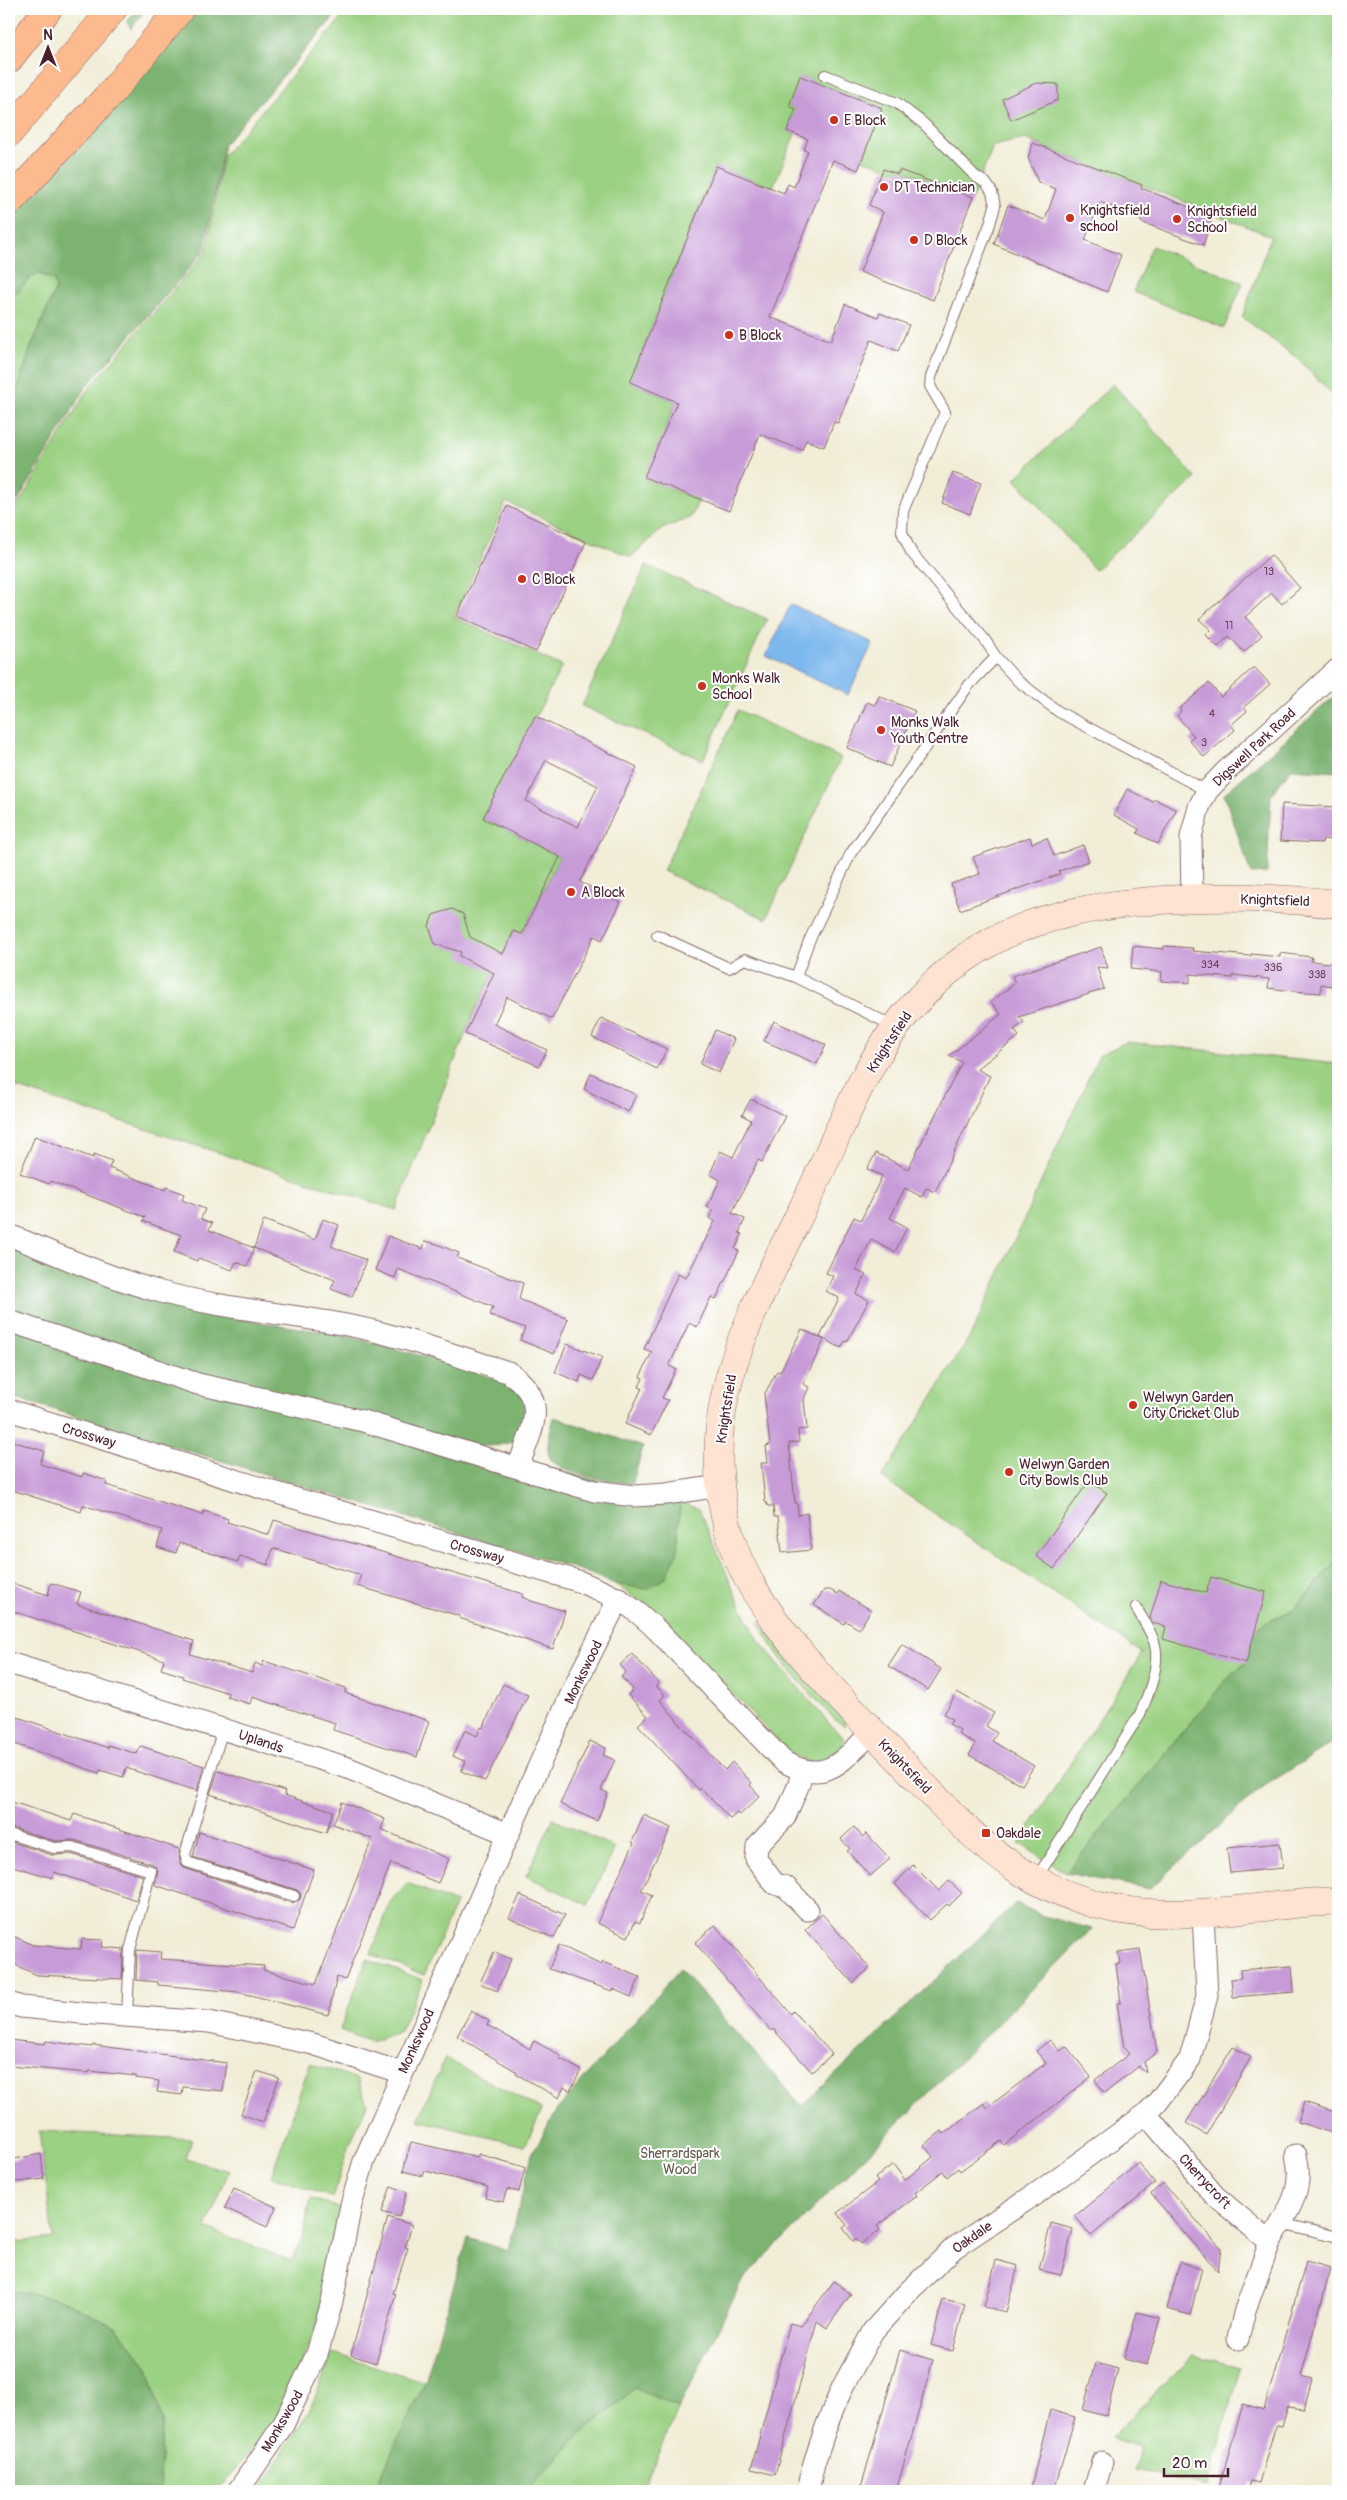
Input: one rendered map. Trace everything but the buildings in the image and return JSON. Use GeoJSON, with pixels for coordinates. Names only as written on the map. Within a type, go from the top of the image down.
{"type":"FeatureCollection","features":[{"type":"Feature","properties":{"kind":"highway"},"geometry":{"type":"LineString","coordinates":[[9,47],[29,9]]}},
{"type":"Feature","properties":{"kind":"highway"},"geometry":{"type":"LineString","coordinates":[[9,59],[48,9]]}},
{"type":"Feature","properties":{"kind":"highway"},"geometry":{"type":"LineString","coordinates":[[9,133],[113,9]]}},
{"type":"Feature","properties":{"kind":"highway"},"geometry":{"type":"LineString","coordinates":[[9,202],[111,93],[180,9]]}},
{"type":"Feature","properties":{"kind":"street","name":"Digswell Park Road"},"geometry":{"type":"LineString","coordinates":[[1192,899],[1190,837],[1199,807],[1207,791],[1225,772],[1338,669]]}},
{"type":"Feature","properties":{"kind":"street","name":"Knightsfield"},"geometry":{"type":"LineString","coordinates":[[1338,904],[1259,898],[1192,899],[1125,904],[1066,913],[1025,926],[992,941],[958,963],[931,986],[896,1027],[862,1085],[763,1290],[737,1351],[721,1420],[718,1454],[720,1486],[725,1517],[733,1547],[754,1592],[817,1671],[873,1732],[973,1837],[1003,1862],[1035,1880],[1089,1903],[1142,1914],[1203,1913],[1338,1902]]}},
{"type":"Feature","properties":{"kind":"street"},"geometry":{"type":"LineString","coordinates":[[9,1235],[108,1275],[160,1292],[213,1305],[342,1324],[390,1335],[508,1372],[523,1382],[532,1394],[536,1407],[535,1420],[518,1467]]}},
{"type":"Feature","properties":{"kind":"street"},"geometry":{"type":"LineString","coordinates":[[9,1321],[198,1384],[363,1421],[594,1491],[634,1496],[666,1494],[720,1486]]}},
{"type":"Feature","properties":{"kind":"street","name":"Crossway"},"geometry":{"type":"LineString","coordinates":[[9,1410],[277,1494],[578,1580],[619,1598],[653,1625],[784,1762],[802,1772]]}},
{"type":"Feature","properties":{"kind":"street","name":"Monkswood"},"geometry":{"type":"LineString","coordinates":[[238,2491],[283,2425],[317,2354],[332,2302],[354,2196],[364,2160],[578,1679],[619,1598]]}},
{"type":"Feature","properties":{"kind":"street","name":"Uplands"},"geometry":{"type":"LineString","coordinates":[[9,1663],[348,1768],[508,1834]]}},
{"type":"Feature","properties":{"kind":"street"},"geometry":{"type":"LineString","coordinates":[[808,1910],[786,1887],[775,1884],[756,1859],[756,1846],[785,1817],[800,1784],[802,1772],[818,1772],[835,1766],[873,1732]]}},
{"type":"Feature","properties":{"kind":"street","name":"Oakdale"},"geometry":{"type":"LineString","coordinates":[[808,2491],[824,2432],[844,2386],[873,2332],[908,2292],[954,2248],[1040,2191],[1146,2114],[1157,2103],[1190,2059],[1207,1996],[1203,1913]]}},
{"type":"Feature","properties":{"kind":"street"},"geometry":{"type":"LineString","coordinates":[[9,2003],[21,2007],[209,2022],[314,2044],[402,2074]]}},
{"type":"Feature","properties":{"kind":"street","name":"Cherrycroft"},"geometry":{"type":"LineString","coordinates":[[1146,2114],[1215,2196],[1270,2242]]}},
{"type":"Feature","properties":{"kind":"street"},"geometry":{"type":"LineString","coordinates":[[1238,2339],[1245,2310],[1270,2242],[1296,2197],[1300,2170],[1296,2155]]}},
{"type":"Feature","properties":{"kind":"street"},"geometry":{"type":"LineString","coordinates":[[1094,2491],[1102,2462]]}},
{"type":"Feature","properties":{"kind":"lane"},"geometry":{"type":"LineString","coordinates":[[825,75],[896,102],[924,124],[975,176],[986,183],[994,199],[990,224],[931,377],[932,392],[944,412],[903,511],[902,532],[911,552],[985,640],[996,657],[1018,681],[1059,712],[1207,791]]}},
{"type":"Feature","properties":{"kind":"lane"},"geometry":{"type":"LineString","coordinates":[[796,977],[809,941],[851,854],[969,685],[996,657]]}},
{"type":"Feature","properties":{"kind":"lane"},"geometry":{"type":"LineString","coordinates":[[658,935],[729,968],[746,959],[796,977],[896,1027]]}},
{"type":"Feature","properties":{"kind":"lane"},"geometry":{"type":"LineString","coordinates":[[1035,1880],[1140,1714],[1148,1695],[1154,1672],[1156,1646],[1136,1607]]}},
{"type":"Feature","properties":{"kind":"lane"},"geometry":{"type":"LineString","coordinates":[[223,1729],[185,1854],[187,1862],[294,1896]]}},
{"type":"Feature","properties":{"kind":"lane"},"geometry":{"type":"LineString","coordinates":[[9,1834],[54,1848],[72,1847],[151,1871],[130,1950],[127,2016]]}},
{"type":"Feature","properties":{"kind":"lane"},"geometry":{"type":"LineString","coordinates":[[1281,2223],[1338,2237]]}},
{"type":"Feature","properties":{"kind":"green space"},"geometry":{"type":"Polygon","coordinates":[[[137,9],[146,9],[131,29],[127,22],[137,9]]]}},
{"type":"Feature","properties":{"kind":"green space"},"geometry":{"type":"Polygon","coordinates":[[[191,9],[341,9],[224,144],[204,251],[86,387],[9,516],[9,415],[31,347],[56,288],[54,280],[39,274],[32,276],[9,301],[9,220],[90,136],[191,9]]]}},
{"type":"Feature","properties":{"kind":"green space"},"geometry":{"type":"Polygon","coordinates":[[[349,9],[1338,9],[1338,389],[1331,393],[1297,358],[1242,317],[1271,236],[1025,139],[993,146],[973,197],[900,169],[898,172],[862,159],[882,108],[801,77],[789,106],[796,109],[787,131],[795,134],[773,187],[715,167],[630,382],[676,402],[645,479],[699,500],[691,517],[662,529],[631,557],[506,502],[454,617],[562,666],[483,818],[560,857],[522,933],[514,930],[474,1012],[396,1210],[9,1085],[9,520],[87,391],[206,252],[223,156],[349,9]]]}},
{"type":"Feature","properties":{"kind":"green space"},"geometry":{"type":"Polygon","coordinates":[[[1152,246],[1243,283],[1224,328],[1133,292],[1152,246]]]}},
{"type":"Feature","properties":{"kind":"green space"},"geometry":{"type":"Polygon","coordinates":[[[39,274],[54,280],[56,287],[31,347],[9,415],[9,301],[32,276],[39,274]]]}},
{"type":"Feature","properties":{"kind":"green space"},"geometry":{"type":"Polygon","coordinates":[[[1113,384],[1196,478],[1095,570],[1015,479],[1113,384]]]}},
{"type":"Feature","properties":{"kind":"green space"},"geometry":{"type":"Polygon","coordinates":[[[646,565],[767,619],[703,760],[582,706],[646,565]]]}},
{"type":"Feature","properties":{"kind":"green space"},"geometry":{"type":"Polygon","coordinates":[[[1338,693],[1338,772],[1291,769],[1271,795],[1267,873],[1251,874],[1224,794],[1338,693]]]}},
{"type":"Feature","properties":{"kind":"green space"},"geometry":{"type":"Polygon","coordinates":[[[738,710],[841,758],[766,919],[663,871],[738,710]]]}},
{"type":"Feature","properties":{"kind":"green space","name":"Welwyn Garden City Cricket Club"},"geometry":{"type":"Polygon","coordinates":[[[1127,1042],[1338,1064],[1338,1558],[1294,1609],[1254,1629],[1245,1664],[1232,1673],[1066,1873],[1019,1843],[1142,1653],[882,1478],[972,1333],[1099,1055],[1127,1042]]]}},
{"type":"Feature","properties":{"kind":"green space"},"geometry":{"type":"Polygon","coordinates":[[[9,1245],[83,1276],[205,1314],[340,1334],[463,1367],[515,1386],[525,1398],[522,1436],[501,1445],[477,1446],[197,1375],[9,1310],[9,1245]]]}},
{"type":"Feature","properties":{"kind":"green space"},"geometry":{"type":"Polygon","coordinates":[[[9,1328],[680,1502],[677,1553],[666,1577],[648,1589],[615,1584],[583,1571],[9,1396],[9,1328]]]}},
{"type":"Feature","properties":{"kind":"green space"},"geometry":{"type":"Polygon","coordinates":[[[554,1417],[643,1447],[632,1485],[573,1472],[553,1462],[549,1456],[548,1446],[554,1417]]]}},
{"type":"Feature","properties":{"kind":"green space"},"geometry":{"type":"Polygon","coordinates":[[[680,1502],[699,1509],[737,1598],[759,1641],[833,1728],[845,1738],[837,1752],[829,1757],[814,1764],[792,1755],[647,1606],[615,1584],[648,1589],[677,1553],[680,1502]]]}},
{"type":"Feature","properties":{"kind":"green space"},"geometry":{"type":"Polygon","coordinates":[[[1338,1558],[1338,1705],[1332,1704],[1338,1719],[1338,1739],[1260,1789],[1150,1889],[1066,1873],[1232,1673],[1245,1664],[1254,1629],[1295,1609],[1338,1558]]]}},
{"type":"Feature","properties":{"kind":"green space"},"geometry":{"type":"Polygon","coordinates":[[[759,1621],[843,1718],[845,1726],[835,1720],[792,1673],[774,1648],[759,1621]]]}},
{"type":"Feature","properties":{"kind":"green space"},"geometry":{"type":"Polygon","coordinates":[[[553,1819],[615,1848],[588,1905],[526,1876],[553,1819]]]}},
{"type":"Feature","properties":{"kind":"green space"},"geometry":{"type":"Polygon","coordinates":[[[407,1883],[456,1903],[424,1975],[371,1954],[391,1901],[407,1883]]]}},
{"type":"Feature","properties":{"kind":"green space","name":"Sherrardspark Wood"},"geometry":{"type":"Polygon","coordinates":[[[1016,1903],[1043,1916],[1092,1929],[743,2279],[679,2408],[635,2388],[581,2434],[526,2491],[374,2491],[425,2382],[468,2238],[508,2251],[532,2154],[556,2111],[680,1969],[802,2106],[1016,1903]]]}},
{"type":"Feature","properties":{"kind":"green space"},"geometry":{"type":"Polygon","coordinates":[[[367,1959],[423,1980],[400,2031],[371,2042],[340,2030],[367,1959]]]}},
{"type":"Feature","properties":{"kind":"green space"},"geometry":{"type":"Polygon","coordinates":[[[445,2058],[542,2110],[525,2146],[418,2120],[445,2058]]]}},
{"type":"Feature","properties":{"kind":"green space"},"geometry":{"type":"Polygon","coordinates":[[[310,2063],[358,2079],[367,2104],[346,2153],[333,2198],[271,2176],[310,2063]]]}},
{"type":"Feature","properties":{"kind":"green space"},"geometry":{"type":"Polygon","coordinates":[[[39,2131],[192,2139],[186,2159],[229,2171],[206,2228],[291,2261],[302,2239],[311,2198],[341,2209],[314,2335],[275,2420],[224,2484],[212,2491],[160,2491],[162,2421],[148,2367],[117,2328],[62,2300],[9,2290],[9,2243],[53,2238],[39,2131]]]}},
{"type":"Feature","properties":{"kind":"green space"},"geometry":{"type":"Polygon","coordinates":[[[9,2290],[62,2300],[117,2328],[148,2367],[162,2421],[160,2491],[9,2491],[9,2290]]]}},
{"type":"Feature","properties":{"kind":"green space"},"geometry":{"type":"Polygon","coordinates":[[[333,2353],[425,2382],[374,2491],[259,2491],[311,2407],[333,2353]]]}},
{"type":"Feature","properties":{"kind":"green space"},"geometry":{"type":"Polygon","coordinates":[[[1193,2355],[1240,2367],[1207,2487],[1135,2470],[1140,2447],[1111,2438],[1193,2355]]]}},
{"type":"Feature","properties":{"kind":"green space"},"geometry":{"type":"Polygon","coordinates":[[[635,2388],[679,2408],[641,2491],[526,2491],[581,2434],[635,2388]]]}},
{"type":"Feature","properties":{"kind":"water"},"geometry":{"type":"Polygon","coordinates":[[[791,604],[873,643],[848,695],[766,656],[791,604]]]}},
{"type":"Feature","properties":{"kind":"place","name":"E Block"},"geometry":{"type":"Point","coordinates":[834,120]}},
{"type":"Feature","properties":{"kind":"place","name":"DT Technician"},"geometry":{"type":"Point","coordinates":[884,187]}},
{"type":"Feature","properties":{"kind":"place","name":"Knightsfield school"},"geometry":{"type":"Point","coordinates":[1070,218]}},
{"type":"Feature","properties":{"kind":"place","name":"Knightsfield School"},"geometry":{"type":"Point","coordinates":[1177,219]}},
{"type":"Feature","properties":{"kind":"place","name":"D Block"},"geometry":{"type":"Point","coordinates":[914,240]}},
{"type":"Feature","properties":{"kind":"place","name":"B Block"},"geometry":{"type":"Point","coordinates":[729,335]}},
{"type":"Feature","properties":{"kind":"place","name":"C Block"},"geometry":{"type":"Point","coordinates":[522,579]}},
{"type":"Feature","properties":{"kind":"place","name":"Monks Walk School"},"geometry":{"type":"Point","coordinates":[702,686]}},
{"type":"Feature","properties":{"kind":"place","name":"Monks Walk Youth Centre"},"geometry":{"type":"Point","coordinates":[881,730]}},
{"type":"Feature","properties":{"kind":"place","name":"A Block"},"geometry":{"type":"Point","coordinates":[571,892]}},
{"type":"Feature","properties":{"kind":"place","name":"Welwyn Garden City Cricket Club"},"geometry":{"type":"Point","coordinates":[1133,1405]}},
{"type":"Feature","properties":{"kind":"place","name":"Welwyn Garden City Bowls Club"},"geometry":{"type":"Point","coordinates":[1009,1472]}},
{"type":"Feature","properties":{"kind":"place","name":"Oakdale"},"geometry":{"type":"Point","coordinates":[986,1833]}}]}
